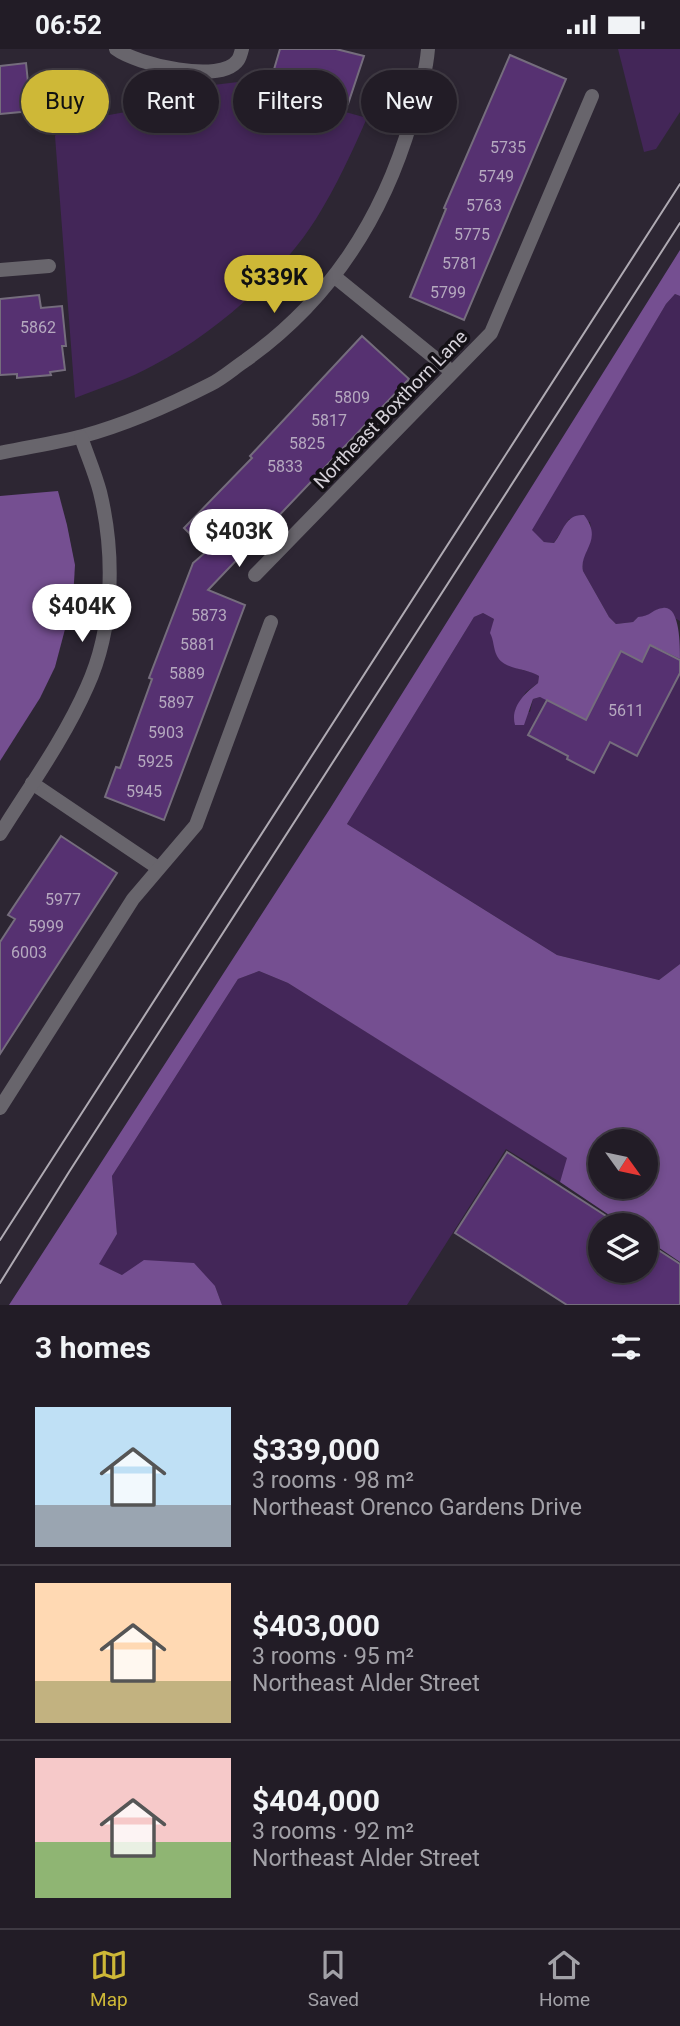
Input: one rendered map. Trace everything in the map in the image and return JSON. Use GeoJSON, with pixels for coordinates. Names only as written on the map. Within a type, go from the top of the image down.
{"type":"FeatureCollection","features":[{"type":"Feature","properties":{"kind":"street"},"geometry":{"type":"LineString","coordinates":[[116,49],[147,64],[185,71],[218,70],[230,66],[238,60],[242,49]]}},
{"type":"Feature","properties":{"kind":"street"},"geometry":{"type":"LineString","coordinates":[[0,453],[81,436],[126,422],[214,383],[271,342],[335,277],[363,235],[398,165],[426,71],[428,49]]}},
{"type":"Feature","properties":{"kind":"street","name":"Northeast Boxthorn Lane"},"geometry":{"type":"LineString","coordinates":[[255,575],[491,333],[592,96]]}},
{"type":"Feature","properties":{"kind":"street"},"geometry":{"type":"LineString","coordinates":[[0,270],[49,265]]}},
{"type":"Feature","properties":{"kind":"street"},"geometry":{"type":"LineString","coordinates":[[335,277],[452,372]]}},
{"type":"Feature","properties":{"kind":"street"},"geometry":{"type":"LineString","coordinates":[[0,834],[72,719],[89,684],[107,616],[109,574],[106,528],[100,491],[81,436]]}},
{"type":"Feature","properties":{"kind":"street"},"geometry":{"type":"LineString","coordinates":[[0,1108],[133,899],[196,825],[271,622]]}},
{"type":"Feature","properties":{"kind":"street"},"geometry":{"type":"LineString","coordinates":[[32,783],[158,869]]}},
{"type":"Feature","properties":{"kind":"shaded area"},"geometry":{"type":"Polygon","coordinates":[[[618,49],[680,49],[680,112],[656,149],[644,152],[618,49]]]}},
{"type":"Feature","properties":{"kind":"shaded area"},"geometry":{"type":"Polygon","coordinates":[[[233,83],[233,133],[347,133],[347,112],[361,116],[361,131],[337,182],[301,241],[244,302],[177,352],[135,375],[75,398],[55,136],[57,133],[109,133],[109,115],[123,112],[123,133],[219,133],[219,84],[233,83]]]}},
{"type":"Feature","properties":{"kind":"shaded area"},"geometry":{"type":"Polygon","coordinates":[[[680,250],[680,296],[675,294],[666,304],[532,530],[544,542],[554,543],[569,520],[584,515],[592,532],[584,557],[583,571],[609,617],[616,624],[633,622],[657,609],[669,609],[678,627],[680,659],[651,645],[641,662],[621,652],[586,720],[540,697],[533,699],[524,725],[515,725],[517,706],[538,683],[539,676],[500,661],[490,633],[494,619],[483,613],[474,617],[347,824],[557,955],[659,980],[680,964],[680,1262],[658,1247],[658,1213],[606,1213],[560,1182],[567,1158],[288,983],[259,971],[238,979],[112,1176],[117,1234],[99,1264],[122,1275],[144,1260],[194,1263],[215,1286],[222,1305],[9,1305],[331,807],[680,250]]]}},
{"type":"Feature","properties":{"kind":"shaded area"},"geometry":{"type":"Polygon","coordinates":[[[675,294],[680,296],[680,621],[658,609],[646,617],[638,617],[633,622],[616,624],[609,617],[583,571],[590,522],[569,519],[554,543],[544,542],[531,530],[666,304],[675,294]]]}},
{"type":"Feature","properties":{"kind":"shaded area"},"geometry":{"type":"Polygon","coordinates":[[[58,491],[75,565],[73,599],[55,667],[40,698],[0,761],[0,496],[58,491]]]}},
{"type":"Feature","properties":{"kind":"shaded area"},"geometry":{"type":"Polygon","coordinates":[[[483,613],[494,619],[493,639],[505,661],[539,676],[538,683],[526,692],[515,710],[530,712],[533,699],[547,699],[621,651],[650,645],[680,659],[680,964],[659,980],[557,955],[347,824],[474,617],[483,613]]]}},
{"type":"Feature","properties":{"kind":"shaded area"},"geometry":{"type":"Polygon","coordinates":[[[259,971],[288,983],[568,1158],[560,1182],[506,1149],[407,1305],[222,1305],[215,1286],[122,1275],[98,1264],[117,1234],[112,1176],[238,979],[259,971]]]}},
{"type":"Feature","properties":{"kind":"building"},"geometry":{"type":"Polygon","coordinates":[[[280,49],[336,49],[364,56],[348,104],[347,70],[274,70],[280,49]]]}},
{"type":"Feature","properties":{"kind":"building"},"geometry":{"type":"Polygon","coordinates":[[[510,55],[566,79],[464,320],[410,297],[446,209],[444,208],[510,55]]]}},
{"type":"Feature","properties":{"kind":"building"},"geometry":{"type":"Polygon","coordinates":[[[26,63],[27,70],[21,70],[21,112],[0,114],[0,66],[26,63]]]}},
{"type":"Feature","properties":{"kind":"building"},"geometry":{"type":"Polygon","coordinates":[[[39,295],[41,308],[62,306],[66,346],[62,346],[65,370],[50,372],[51,375],[17,378],[17,374],[0,375],[0,299],[39,295]]]}},
{"type":"Feature","properties":{"kind":"building"},"geometry":{"type":"Polygon","coordinates":[[[362,336],[409,379],[208,590],[245,605],[164,820],[105,797],[116,767],[120,768],[152,679],[149,678],[193,563],[207,551],[184,528],[252,458],[250,456],[362,336]]]}},
{"type":"Feature","properties":{"kind":"building"},"geometry":{"type":"Polygon","coordinates":[[[650,645],[680,660],[680,673],[637,756],[610,742],[594,773],[528,735],[547,700],[586,720],[621,651],[642,662],[650,645]]]}},
{"type":"Feature","properties":{"kind":"building"},"geometry":{"type":"Polygon","coordinates":[[[61,836],[117,873],[0,1054],[0,942],[15,919],[8,915],[61,836]]]}},
{"type":"Feature","properties":{"kind":"building"},"geometry":{"type":"Polygon","coordinates":[[[507,1152],[601,1213],[588,1213],[588,1283],[658,1283],[658,1250],[680,1264],[680,1305],[567,1305],[455,1233],[507,1152]]]}},
{"type":"Feature","properties":{"kind":"tram line"},"geometry":{"type":"LineString","coordinates":[[0,1240],[680,184]]}},
{"type":"Feature","properties":{"kind":"tram line"},"geometry":{"type":"LineString","coordinates":[[0,1283],[680,223]]}}]}
